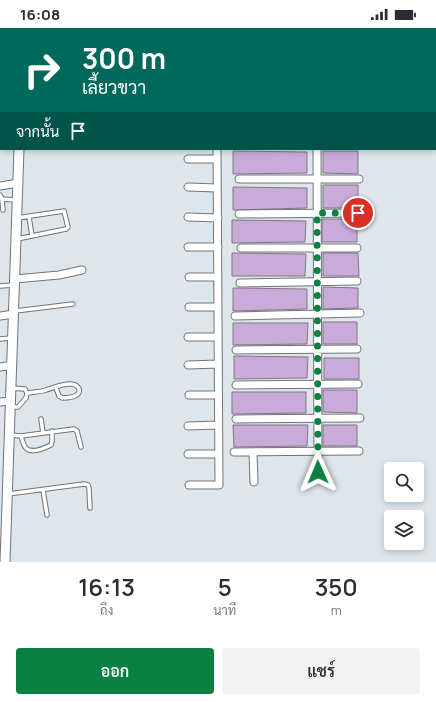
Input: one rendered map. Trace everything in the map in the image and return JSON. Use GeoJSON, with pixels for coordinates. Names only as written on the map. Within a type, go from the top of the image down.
{"type":"FeatureCollection","features":[{"type":"Feature","properties":{"kind":"main road"},"geometry":{"type":"LineString","coordinates":[[5,562],[5,498],[12,388],[19,150]]}},
{"type":"Feature","properties":{"kind":"street"},"geometry":{"type":"LineString","coordinates":[[189,485],[219,485],[217,150]]}},
{"type":"Feature","properties":{"kind":"street"},"geometry":{"type":"LineString","coordinates":[[317,150],[318,472]]}},
{"type":"Feature","properties":{"kind":"street"},"geometry":{"type":"LineString","coordinates":[[188,159],[217,158]]}},
{"type":"Feature","properties":{"kind":"street"},"geometry":{"type":"LineString","coordinates":[[239,179],[359,179]]}},
{"type":"Feature","properties":{"kind":"street"},"geometry":{"type":"LineString","coordinates":[[0,186],[18,184]]}},
{"type":"Feature","properties":{"kind":"street"},"geometry":{"type":"LineString","coordinates":[[188,188],[217,188]]}},
{"type":"Feature","properties":{"kind":"street"},"geometry":{"type":"LineString","coordinates":[[239,214],[358,213]]}},
{"type":"Feature","properties":{"kind":"street"},"geometry":{"type":"LineString","coordinates":[[188,218],[218,218]]}},
{"type":"Feature","properties":{"kind":"street"},"geometry":{"type":"LineString","coordinates":[[188,247],[218,247]]}},
{"type":"Feature","properties":{"kind":"street"},"geometry":{"type":"LineString","coordinates":[[241,248],[357,248]]}},
{"type":"Feature","properties":{"kind":"street"},"geometry":{"type":"LineString","coordinates":[[15,282],[82,270]]}},
{"type":"Feature","properties":{"kind":"street"},"geometry":{"type":"LineString","coordinates":[[189,277],[218,277]]}},
{"type":"Feature","properties":{"kind":"street"},"geometry":{"type":"LineString","coordinates":[[240,283],[357,281]]}},
{"type":"Feature","properties":{"kind":"street"},"geometry":{"type":"LineString","coordinates":[[190,307],[218,307]]}},
{"type":"Feature","properties":{"kind":"street"},"geometry":{"type":"LineString","coordinates":[[0,316],[14,313]]}},
{"type":"Feature","properties":{"kind":"street"},"geometry":{"type":"LineString","coordinates":[[235,316],[360,314]]}},
{"type":"Feature","properties":{"kind":"street"},"geometry":{"type":"LineString","coordinates":[[188,337],[218,337]]}},
{"type":"Feature","properties":{"kind":"street"},"geometry":{"type":"LineString","coordinates":[[236,350],[357,349]]}},
{"type":"Feature","properties":{"kind":"street"},"geometry":{"type":"LineString","coordinates":[[188,365],[218,364]]}},
{"type":"Feature","properties":{"kind":"street"},"geometry":{"type":"LineString","coordinates":[[0,367],[12,365]]}},
{"type":"Feature","properties":{"kind":"street"},"geometry":{"type":"LineString","coordinates":[[236,385],[358,384]]}},
{"type":"Feature","properties":{"kind":"street"},"geometry":{"type":"LineString","coordinates":[[188,395],[218,395]]}},
{"type":"Feature","properties":{"kind":"street"},"geometry":{"type":"LineString","coordinates":[[0,402],[11,404]]}},
{"type":"Feature","properties":{"kind":"street"},"geometry":{"type":"LineString","coordinates":[[236,420],[360,418]]}},
{"type":"Feature","properties":{"kind":"street"},"geometry":{"type":"LineString","coordinates":[[188,426],[218,425]]}},
{"type":"Feature","properties":{"kind":"street"},"geometry":{"type":"LineString","coordinates":[[234,452],[359,451]]}},
{"type":"Feature","properties":{"kind":"street"},"geometry":{"type":"LineString","coordinates":[[254,452],[254,482]]}},
{"type":"Feature","properties":{"kind":"street"},"geometry":{"type":"LineString","coordinates":[[188,454],[218,454]]}},
{"type":"Feature","properties":{"kind":"lane"},"geometry":{"type":"LineString","coordinates":[[3,210],[1,197],[18,200]]}},
{"type":"Feature","properties":{"kind":"lane"},"geometry":{"type":"LineString","coordinates":[[16,239],[68,228],[65,212],[63,210],[17,218]]}},
{"type":"Feature","properties":{"kind":"lane"},"geometry":{"type":"LineString","coordinates":[[29,217],[32,236]]}},
{"type":"Feature","properties":{"kind":"lane"},"geometry":{"type":"LineString","coordinates":[[0,286],[15,282]]}},
{"type":"Feature","properties":{"kind":"lane"},"geometry":{"type":"LineString","coordinates":[[14,313],[73,304]]}},
{"type":"Feature","properties":{"kind":"lane"},"geometry":{"type":"LineString","coordinates":[[0,339],[13,338]]}},
{"type":"Feature","properties":{"kind":"lane"},"geometry":{"type":"LineString","coordinates":[[27,393],[71,384],[79,388],[79,393],[76,396],[62,398],[59,396],[56,388]]}},
{"type":"Feature","properties":{"kind":"lane"},"geometry":{"type":"LineString","coordinates":[[12,388],[25,389],[27,393]]}},
{"type":"Feature","properties":{"kind":"lane"},"geometry":{"type":"LineString","coordinates":[[11,404],[18,407],[24,402],[27,393]]}},
{"type":"Feature","properties":{"kind":"lane"},"geometry":{"type":"LineString","coordinates":[[42,419],[43,433]]}},
{"type":"Feature","properties":{"kind":"lane"},"geometry":{"type":"LineString","coordinates":[[10,435],[21,436],[74,429],[77,431],[81,447]]}},
{"type":"Feature","properties":{"kind":"lane"},"geometry":{"type":"LineString","coordinates":[[21,436],[25,447],[33,451],[50,445],[52,441],[52,431]]}},
{"type":"Feature","properties":{"kind":"lane"},"geometry":{"type":"LineString","coordinates":[[5,498],[43,490],[84,484],[88,485],[89,488],[90,508]]}},
{"type":"Feature","properties":{"kind":"lane"},"geometry":{"type":"LineString","coordinates":[[43,490],[47,515]]}},
{"type":"Feature","properties":{"kind":"building"},"geometry":{"type":"Polygon","coordinates":[[[233,151],[307,152],[307,173],[233,174],[233,151]]]}},
{"type":"Feature","properties":{"kind":"building"},"geometry":{"type":"Polygon","coordinates":[[[323,151],[358,151],[358,174],[323,173],[323,151]]]}},
{"type":"Feature","properties":{"kind":"building"},"geometry":{"type":"Polygon","coordinates":[[[323,185],[358,185],[358,208],[323,208],[323,185]]]}},
{"type":"Feature","properties":{"kind":"building"},"geometry":{"type":"Polygon","coordinates":[[[233,187],[307,188],[307,208],[233,210],[233,187]]]}},
{"type":"Feature","properties":{"kind":"building"},"geometry":{"type":"Polygon","coordinates":[[[322,219],[357,219],[357,242],[322,242],[322,219]]]}},
{"type":"Feature","properties":{"kind":"building"},"geometry":{"type":"Polygon","coordinates":[[[232,220],[306,221],[305,242],[232,243],[232,220]]]}},
{"type":"Feature","properties":{"kind":"building"},"geometry":{"type":"Polygon","coordinates":[[[232,253],[306,254],[305,276],[232,276],[232,253]]]}},
{"type":"Feature","properties":{"kind":"building"},"geometry":{"type":"Polygon","coordinates":[[[323,253],[358,253],[359,276],[323,276],[323,253]]]}},
{"type":"Feature","properties":{"kind":"building"},"geometry":{"type":"Polygon","coordinates":[[[323,287],[358,288],[358,308],[323,309],[323,287]]]}},
{"type":"Feature","properties":{"kind":"building"},"geometry":{"type":"Polygon","coordinates":[[[233,288],[307,289],[307,309],[233,311],[233,288]]]}},
{"type":"Feature","properties":{"kind":"building"},"geometry":{"type":"Polygon","coordinates":[[[323,322],[357,322],[357,344],[323,344],[323,322]]]}},
{"type":"Feature","properties":{"kind":"building"},"geometry":{"type":"Polygon","coordinates":[[[233,323],[308,323],[307,344],[233,345],[233,323]]]}},
{"type":"Feature","properties":{"kind":"building"},"geometry":{"type":"Polygon","coordinates":[[[234,356],[308,357],[307,378],[234,379],[234,356]]]}},
{"type":"Feature","properties":{"kind":"building"},"geometry":{"type":"Polygon","coordinates":[[[324,358],[359,358],[359,379],[324,379],[324,358]]]}},
{"type":"Feature","properties":{"kind":"building"},"geometry":{"type":"Polygon","coordinates":[[[323,390],[357,390],[357,413],[323,412],[323,390]]]}},
{"type":"Feature","properties":{"kind":"building"},"geometry":{"type":"Polygon","coordinates":[[[232,392],[306,392],[306,413],[232,414],[232,392]]]}},
{"type":"Feature","properties":{"kind":"building"},"geometry":{"type":"Polygon","coordinates":[[[233,425],[308,425],[307,446],[234,447],[233,425]]]}},
{"type":"Feature","properties":{"kind":"building"},"geometry":{"type":"Polygon","coordinates":[[[323,425],[357,425],[357,446],[323,446],[323,425]]]}},
{"type":"Feature","properties":{"kind":"route"},"geometry":{"type":"LineString","coordinates":[[318,472],[317,213],[358,213]]}}]}
